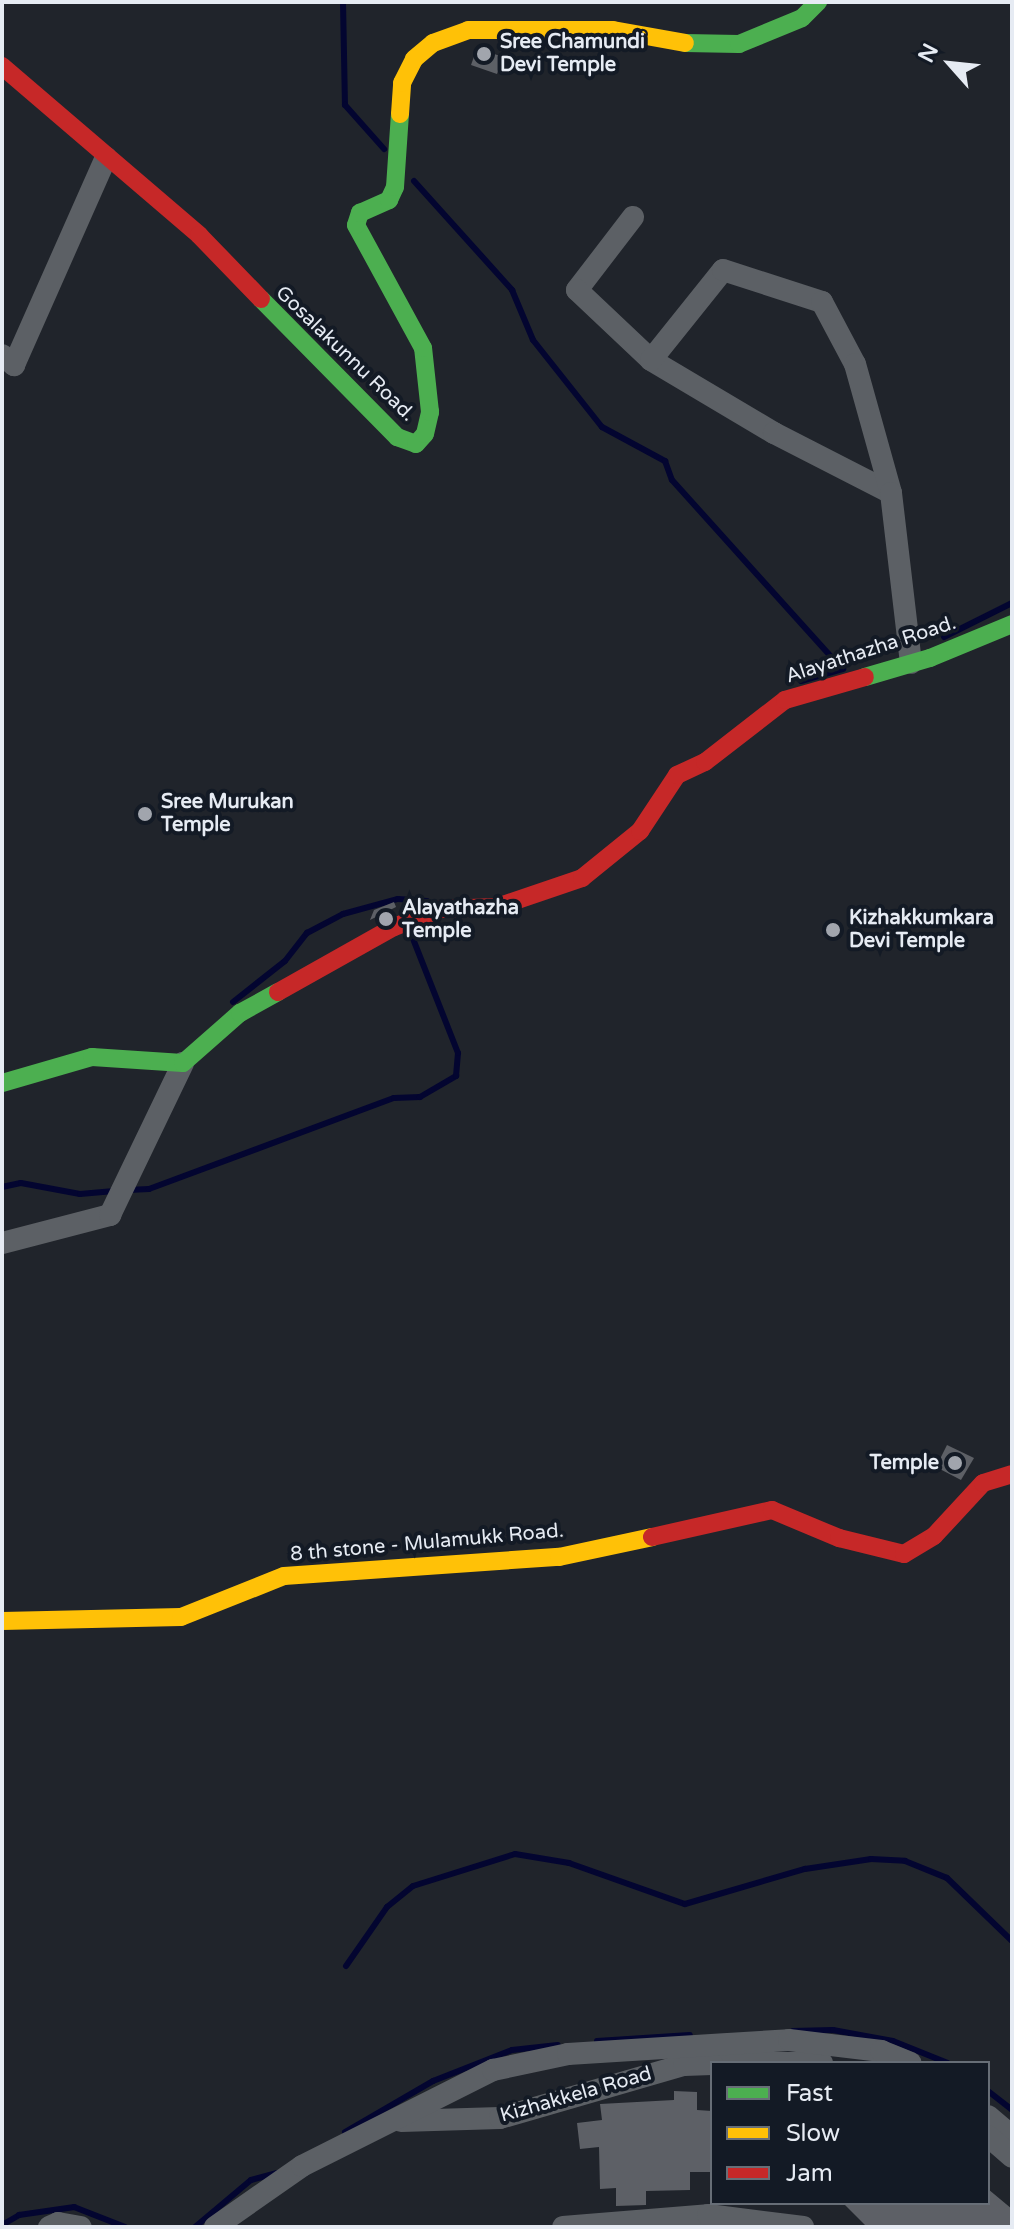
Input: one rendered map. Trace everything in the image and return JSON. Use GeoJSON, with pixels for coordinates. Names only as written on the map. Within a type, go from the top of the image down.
{"type":"FeatureCollection","features":[{"type":"Feature","properties":{"kind":"street","name":"Gosalakunnu Road."},"geometry":{"type":"LineString","coordinates":[[2,66],[199,235],[391,432],[416,444],[425,434],[430,412],[423,348],[356,225],[360,213],[389,200],[395,187],[402,83],[414,59],[458,32],[510,28],[613,30],[731,45],[762,38],[802,18],[818,2]]}},
{"type":"Feature","properties":{"kind":"street"},"geometry":{"type":"LineString","coordinates":[[2,355],[14,365],[106,157]]}},
{"type":"Feature","properties":{"kind":"street"},"geometry":{"type":"LineString","coordinates":[[633,217],[577,290],[651,360],[774,433],[891,493]]}},
{"type":"Feature","properties":{"kind":"street"},"geometry":{"type":"LineString","coordinates":[[651,360],[723,270],[822,302],[855,364],[891,493],[911,663]]}},
{"type":"Feature","properties":{"kind":"street","name":"Alayathazha Road."},"geometry":{"type":"LineString","coordinates":[[183,1063],[206,1048],[240,1013],[406,923],[441,909],[497,907],[582,878],[608,862],[640,831],[677,775],[730,744],[764,713],[785,700],[911,663],[1012,624]]}},
{"type":"Feature","properties":{"kind":"street"},"geometry":{"type":"LineString","coordinates":[[2,1083],[92,1057],[183,1063],[110,1215],[2,1243]]}},
{"type":"Feature","properties":{"kind":"street","name":"8 th stone - Mulamukk Road."},"geometry":{"type":"LineString","coordinates":[[2,1621],[181,1617],[284,1576],[559,1557],[772,1510],[839,1538],[904,1554],[934,1536],[983,1483],[1012,1474]]}},
{"type":"Feature","properties":{"kind":"street","name":"Kizhakkela Road"},"geometry":{"type":"LineString","coordinates":[[215,2227],[302,2166],[493,2070],[568,2054],[789,2040],[881,2051],[906,2061]]}},
{"type":"Feature","properties":{"kind":"street","name":"Kizhakkela Road"},"geometry":{"type":"LineString","coordinates":[[392,2121],[500,2118],[684,2065],[710,2064]]}},
{"type":"Feature","properties":{"kind":"street"},"geometry":{"type":"LineString","coordinates":[[990,2118],[1012,2136]]}},
{"type":"Feature","properties":{"kind":"street"},"geometry":{"type":"LineString","coordinates":[[990,2138],[1012,2157]]}},
{"type":"Feature","properties":{"kind":"street"},"geometry":{"type":"LineString","coordinates":[[563,2227],[708,2215],[803,2227]]}},
{"type":"Feature","properties":{"kind":"street"},"geometry":{"type":"LineString","coordinates":[[49,2227],[58,2223],[81,2227]]}},
{"type":"Feature","properties":{"kind":"building","name":"Sree Chamundi Devi Temple"},"geometry":{"type":"Polygon","coordinates":[[[477,48],[503,57],[497,74],[471,65],[477,48]]]}},
{"type":"Feature","properties":{"kind":"building"},"geometry":{"type":"Polygon","coordinates":[[[394,902],[396,907],[370,920],[374,910],[394,902]]]}},
{"type":"Feature","properties":{"kind":"building","name":"Temple"},"geometry":{"type":"Polygon","coordinates":[[[947,1445],[974,1458],[961,1480],[936,1467],[947,1445]]]}},
{"type":"Feature","properties":{"kind":"building"},"geometry":{"type":"Polygon","coordinates":[[[674,2091],[697,2092],[697,2110],[710,2111],[710,2172],[690,2172],[690,2190],[646,2191],[646,2205],[616,2206],[616,2188],[600,2189],[599,2147],[580,2149],[577,2123],[602,2120],[600,2104],[674,2100],[674,2091]]]}},
{"type":"Feature","properties":{"kind":"building"},"geometry":{"type":"Polygon","coordinates":[[[990,2191],[1012,2209],[1012,2227],[867,2227],[845,2205],[990,2205],[990,2191]]]}},
{"type":"Feature","properties":{"kind":"waterway"},"geometry":{"type":"LineString","coordinates":[[343,2],[345,105],[384,149]]}},
{"type":"Feature","properties":{"kind":"waterway"},"geometry":{"type":"LineString","coordinates":[[414,181],[512,290],[533,340],[602,427],[665,461],[672,480],[842,669]]}},
{"type":"Feature","properties":{"kind":"waterway"},"geometry":{"type":"LineString","coordinates":[[944,637],[1012,603]]}},
{"type":"Feature","properties":{"kind":"waterway"},"geometry":{"type":"LineString","coordinates":[[801,681],[843,669]]}},
{"type":"Feature","properties":{"kind":"waterway"},"geometry":{"type":"LineString","coordinates":[[233,1002],[285,961],[307,933],[343,914],[398,899],[427,901]]}},
{"type":"Feature","properties":{"kind":"waterway"},"geometry":{"type":"LineString","coordinates":[[128,1190],[149,1189],[394,1098],[420,1097],[456,1076],[458,1053],[410,931]]}},
{"type":"Feature","properties":{"kind":"waterway"},"geometry":{"type":"LineString","coordinates":[[2,1187],[21,1183],[80,1194],[117,1191]]}},
{"type":"Feature","properties":{"kind":"waterway"},"geometry":{"type":"LineString","coordinates":[[346,1966],[387,1907],[413,1886],[515,1854],[569,1863],[685,1904],[805,1869],[871,1859],[905,1861],[947,1878],[1012,1941]]}},
{"type":"Feature","properties":{"kind":"waterway"},"geometry":{"type":"LineString","coordinates":[[793,2031],[833,2030],[893,2041],[943,2061]]}},
{"type":"Feature","properties":{"kind":"waterway"},"geometry":{"type":"LineString","coordinates":[[597,2041],[690,2035]]}},
{"type":"Feature","properties":{"kind":"waterway"},"geometry":{"type":"LineString","coordinates":[[345,2132],[433,2081],[512,2050],[558,2045]]}},
{"type":"Feature","properties":{"kind":"waterway"},"geometry":{"type":"LineString","coordinates":[[990,2093],[1012,2110]]}},
{"type":"Feature","properties":{"kind":"waterway"},"geometry":{"type":"LineString","coordinates":[[195,2227],[251,2180],[277,2173]]}},
{"type":"Feature","properties":{"kind":"waterway"},"geometry":{"type":"LineString","coordinates":[[2,2225],[19,2215],[74,2207],[125,2227]]}},
{"type":"Feature","properties":{"kind":"traffic: fast"},"geometry":{"type":"LineString","coordinates":[[685,43],[739,44],[802,18],[818,2]]}},
{"type":"Feature","properties":{"kind":"traffic: fast"},"geometry":{"type":"LineString","coordinates":[[261,299],[397,437],[416,444],[425,434],[430,412],[423,348],[356,225],[360,213],[389,200],[395,187],[400,114]]}},
{"type":"Feature","properties":{"kind":"traffic: fast"},"geometry":{"type":"LineString","coordinates":[[865,677],[930,658],[1012,624]]}},
{"type":"Feature","properties":{"kind":"traffic: fast"},"geometry":{"type":"LineString","coordinates":[[2,1083],[92,1057],[183,1063],[240,1013],[278,992]]}},
{"type":"Feature","properties":{"kind":"traffic: slow"},"geometry":{"type":"LineString","coordinates":[[400,114],[402,83],[414,59],[433,43],[468,30],[613,30],[685,43]]}},
{"type":"Feature","properties":{"kind":"traffic: slow"},"geometry":{"type":"LineString","coordinates":[[2,1621],[181,1617],[284,1576],[559,1557],[652,1537]]}},
{"type":"Feature","properties":{"kind":"traffic: jam"},"geometry":{"type":"LineString","coordinates":[[2,66],[199,235],[261,299]]}},
{"type":"Feature","properties":{"kind":"traffic: jam"},"geometry":{"type":"LineString","coordinates":[[278,992],[394,927],[441,909],[497,907],[582,878],[640,831],[677,775],[705,762],[785,700],[865,677]]}},
{"type":"Feature","properties":{"kind":"traffic: jam"},"geometry":{"type":"LineString","coordinates":[[652,1537],[772,1510],[839,1538],[904,1554],[934,1536],[983,1483],[1012,1474]]}},
{"type":"Feature","properties":{"kind":"place","name":"Sree Chamundi Devi Temple"},"geometry":{"type":"Point","coordinates":[484,54]}},
{"type":"Feature","properties":{"kind":"place","name":"Sree Murukan Temple"},"geometry":{"type":"Point","coordinates":[145,814]}},
{"type":"Feature","properties":{"kind":"place","name":"Alayathazha Temple"},"geometry":{"type":"Point","coordinates":[386,919]}},
{"type":"Feature","properties":{"kind":"place","name":"Kizhakkumkara Devi Temple"},"geometry":{"type":"Point","coordinates":[833,930]}},
{"type":"Feature","properties":{"kind":"place","name":"Temple"},"geometry":{"type":"Point","coordinates":[955,1463]}}]}
